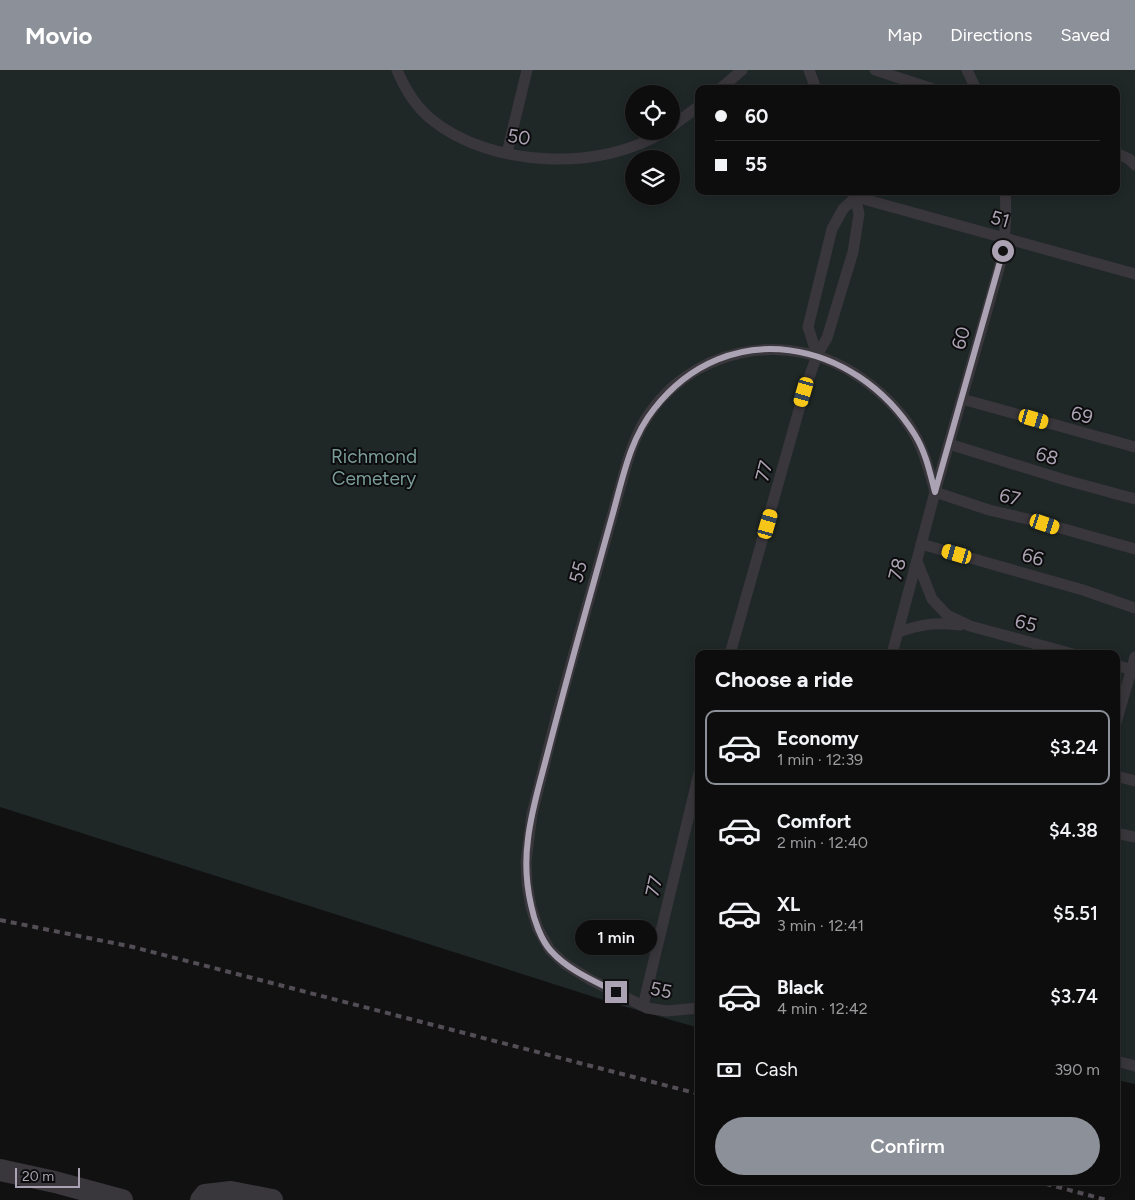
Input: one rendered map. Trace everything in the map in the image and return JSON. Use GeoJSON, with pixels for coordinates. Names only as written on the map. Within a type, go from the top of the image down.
{"type":"FeatureCollection","features":[{"type":"Feature","properties":{"kind":"street"},"geometry":{"type":"LineString","coordinates":[[0,1170],[122,1200]]}},
{"type":"Feature","properties":{"kind":"street"},"geometry":{"type":"LineString","coordinates":[[201,1200],[205,1195],[231,1192],[272,1200]]}},
{"type":"Feature","properties":{"kind":"lane","name":"50"},"geometry":{"type":"LineString","coordinates":[[397,70],[414,102],[431,119],[450,133],[472,143],[507,153],[568,160],[592,158],[616,153],[648,140]]}},
{"type":"Feature","properties":{"kind":"lane"},"geometry":{"type":"LineString","coordinates":[[507,153],[527,70]]}},
{"type":"Feature","properties":{"kind":"lane"},"geometry":{"type":"LineString","coordinates":[[725,85],[742,70]]}},
{"type":"Feature","properties":{"kind":"lane"},"geometry":{"type":"LineString","coordinates":[[809,70],[815,85]]}},
{"type":"Feature","properties":{"kind":"lane"},"geometry":{"type":"LineString","coordinates":[[875,70],[921,85]]}},
{"type":"Feature","properties":{"kind":"lane"},"geometry":{"type":"LineString","coordinates":[[967,70],[974,85]]}},
{"type":"Feature","properties":{"kind":"lane"},"geometry":{"type":"LineString","coordinates":[[680,120],[695,109]]}},
{"type":"Feature","properties":{"kind":"lane"},"geometry":{"type":"LineString","coordinates":[[1120,155],[1133,162]]}},
{"type":"Feature","properties":{"kind":"lane"},"geometry":{"type":"LineString","coordinates":[[817,355],[808,327],[823,264],[832,228],[843,210],[856,195]]}},
{"type":"Feature","properties":{"kind":"lane","name":"77"},"geometry":{"type":"LineString","coordinates":[[731,650],[804,392],[817,355],[827,338],[853,252],[859,214],[858,195]]}},
{"type":"Feature","properties":{"kind":"lane","name":"51"},"geometry":{"type":"LineString","coordinates":[[865,195],[1005,238],[1135,274]]}},
{"type":"Feature","properties":{"kind":"lane","name":"60"},"geometry":{"type":"LineString","coordinates":[[935,492],[1000,264],[1005,238],[1005,195]]}},
{"type":"Feature","properties":{"kind":"lane","name":"55"},"geometry":{"type":"LineString","coordinates":[[695,1008],[667,1011],[643,1006],[591,980],[566,964],[550,950],[538,929],[531,907],[527,884],[528,838],[557,714],[624,470],[642,426],[668,393],[684,379],[702,367],[722,358],[745,351],[766,349],[788,349],[817,355],[853,372],[872,386],[904,418],[916,436],[926,458],[935,492]]}},
{"type":"Feature","properties":{"kind":"lane","name":"69"},"geometry":{"type":"LineString","coordinates":[[962,399],[1135,447]]}},
{"type":"Feature","properties":{"kind":"lane","name":"68"},"geometry":{"type":"LineString","coordinates":[[949,444],[1065,480],[1135,499]]}},
{"type":"Feature","properties":{"kind":"lane","name":"78"},"geometry":{"type":"LineString","coordinates":[[893,650],[935,492]]}},
{"type":"Feature","properties":{"kind":"lane","name":"67"},"geometry":{"type":"LineString","coordinates":[[935,492],[989,510],[1032,520],[1135,550]]}},
{"type":"Feature","properties":{"kind":"lane","name":"66"},"geometry":{"type":"LineString","coordinates":[[921,544],[1084,590],[1135,608]]}},
{"type":"Feature","properties":{"kind":"lane","name":"65"},"geometry":{"type":"LineString","coordinates":[[917,561],[932,599],[947,615],[970,626]]}},
{"type":"Feature","properties":{"kind":"lane","name":"65"},"geometry":{"type":"LineString","coordinates":[[898,632],[922,624],[940,623],[970,626],[1058,650]]}},
{"type":"Feature","properties":{"kind":"lane"},"geometry":{"type":"LineString","coordinates":[[1120,711],[1133,671],[1135,657]]}},
{"type":"Feature","properties":{"kind":"lane"},"geometry":{"type":"LineString","coordinates":[[1120,666],[1133,671]]}},
{"type":"Feature","properties":{"kind":"lane"},"geometry":{"type":"LineString","coordinates":[[1120,777],[1135,781]]}},
{"type":"Feature","properties":{"kind":"lane","name":"77"},"geometry":{"type":"LineString","coordinates":[[643,1006],[695,791]]}},
{"type":"Feature","properties":{"kind":"lane"},"geometry":{"type":"LineString","coordinates":[[1120,834],[1135,837]]}},
{"type":"Feature","properties":{"kind":"lane"},"geometry":{"type":"LineString","coordinates":[[1120,1061],[1135,1066]]}},
{"type":"Feature","properties":{"kind":"green space","name":"Richmond Cemetery"},"geometry":{"type":"Polygon","coordinates":[[[0,70],[1135,70],[1135,1084],[1120,1081],[1120,650],[695,650],[695,1027],[616,1004],[0,807],[0,70]]]}},
{"type":"Feature","properties":{"kind":"railway"},"geometry":{"type":"LineString","coordinates":[[0,920],[133,947],[695,1093]]}},
{"type":"Feature","properties":{"kind":"railway"},"geometry":{"type":"LineString","coordinates":[[1050,1185],[1107,1200]]}},
{"type":"Feature","properties":{"kind":"route"},"geometry":{"type":"LineString","coordinates":[[616,992],[591,980],[566,964],[550,950],[538,929],[531,907],[526,861],[532,814],[557,714],[624,470],[642,426],[668,393],[684,379],[702,367],[722,358],[745,351],[766,349],[788,349],[817,355],[853,372],[872,386],[904,418],[916,436],[926,458],[935,492],[1003,251]]}}]}
